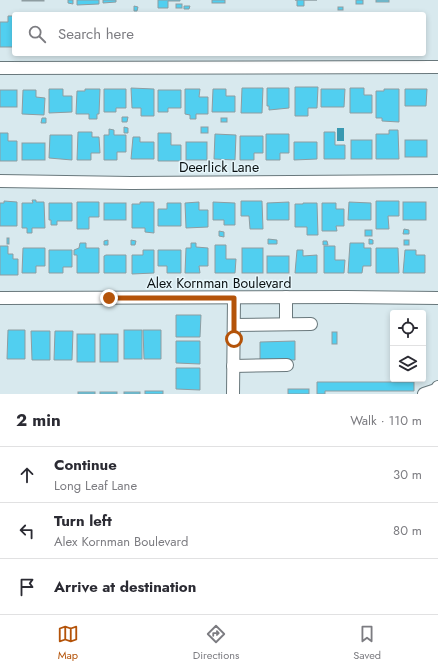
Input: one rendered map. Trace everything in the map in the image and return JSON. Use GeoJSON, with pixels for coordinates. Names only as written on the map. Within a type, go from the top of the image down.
{"type":"FeatureCollection","features":[{"type":"Feature","properties":{"kind":"street"},"geometry":{"type":"LineString","coordinates":[[0,68],[438,67]]}},
{"type":"Feature","properties":{"kind":"street","name":"Deerlick Lane"},"geometry":{"type":"LineString","coordinates":[[0,181],[131,183],[438,181]]}},
{"type":"Feature","properties":{"kind":"street"},"geometry":{"type":"LineString","coordinates":[[286,297],[286,324]]}},
{"type":"Feature","properties":{"kind":"street","name":"Alex Kornman Boulevard"},"geometry":{"type":"LineString","coordinates":[[0,298],[438,298]]}},
{"type":"Feature","properties":{"kind":"street"},"geometry":{"type":"LineString","coordinates":[[233,394],[234,298]]}},
{"type":"Feature","properties":{"kind":"street"},"geometry":{"type":"LineString","coordinates":[[438,298],[438,308]]}},
{"type":"Feature","properties":{"kind":"street"},"geometry":{"type":"LineString","coordinates":[[234,325],[311,324]]}},
{"type":"Feature","properties":{"kind":"street"},"geometry":{"type":"LineString","coordinates":[[233,366],[287,365]]}},
{"type":"Feature","properties":{"kind":"street"},"geometry":{"type":"LineString","coordinates":[[424,394],[436,390],[438,387]]}},
{"type":"Feature","properties":{"kind":"water"},"geometry":{"type":"Polygon","coordinates":[[[337,128],[344,128],[344,141],[337,141],[337,128]]]}},
{"type":"Feature","properties":{"kind":"building"},"geometry":{"type":"Polygon","coordinates":[[[44,0],[44,1],[22,1],[44,0]]]}},
{"type":"Feature","properties":{"kind":"building"},"geometry":{"type":"Polygon","coordinates":[[[68,0],[73,0],[73,4],[68,3],[68,0]]]}},
{"type":"Feature","properties":{"kind":"building"},"geometry":{"type":"Polygon","coordinates":[[[77,0],[99,0],[99,4],[77,5],[77,0]]]}},
{"type":"Feature","properties":{"kind":"building"},"geometry":{"type":"Polygon","coordinates":[[[103,0],[116,0],[116,2],[103,3],[103,0]]]}},
{"type":"Feature","properties":{"kind":"building"},"geometry":{"type":"Polygon","coordinates":[[[158,0],[180,1],[168,1],[168,8],[158,8],[158,0]]]}},
{"type":"Feature","properties":{"kind":"building"},"geometry":{"type":"Polygon","coordinates":[[[212,0],[225,0],[225,3],[212,3],[212,0]]]}},
{"type":"Feature","properties":{"kind":"building"},"geometry":{"type":"Polygon","coordinates":[[[297,0],[304,0],[304,6],[297,6],[297,0]]]}},
{"type":"Feature","properties":{"kind":"building"},"geometry":{"type":"Polygon","coordinates":[[[356,0],[363,0],[363,4],[356,4],[356,0]]]}},
{"type":"Feature","properties":{"kind":"building"},"geometry":{"type":"Polygon","coordinates":[[[376,0],[389,0],[389,2],[376,2],[376,0]]]}},
{"type":"Feature","properties":{"kind":"building"},"geometry":{"type":"Polygon","coordinates":[[[176,4],[182,4],[182,8],[176,8],[176,4]]]}},
{"type":"Feature","properties":{"kind":"building"},"geometry":{"type":"Polygon","coordinates":[[[134,6],[138,7],[137,11],[134,11],[134,6]]]}},
{"type":"Feature","properties":{"kind":"building"},"geometry":{"type":"Polygon","coordinates":[[[184,6],[190,6],[189,9],[184,9],[184,6]]]}},
{"type":"Feature","properties":{"kind":"building"},"geometry":{"type":"Polygon","coordinates":[[[338,7],[343,7],[343,10],[338,10],[338,7]]]}},
{"type":"Feature","properties":{"kind":"building"},"geometry":{"type":"Polygon","coordinates":[[[8,16],[12,16],[12,47],[0,47],[0,22],[8,22],[8,16]]]}},
{"type":"Feature","properties":{"kind":"building"},"geometry":{"type":"Polygon","coordinates":[[[295,87],[318,87],[317,108],[308,108],[308,116],[295,116],[295,87]]]}},
{"type":"Feature","properties":{"kind":"building"},"geometry":{"type":"Polygon","coordinates":[[[131,88],[154,89],[154,116],[141,116],[141,108],[132,108],[131,88]]]}},
{"type":"Feature","properties":{"kind":"building"},"geometry":{"type":"Polygon","coordinates":[[[242,88],[263,88],[262,113],[241,113],[242,88]]]}},
{"type":"Feature","properties":{"kind":"building"},"geometry":{"type":"Polygon","coordinates":[[[267,88],[289,88],[289,108],[269,110],[269,106],[267,106],[267,88]]]}},
{"type":"Feature","properties":{"kind":"building"},"geometry":{"type":"Polygon","coordinates":[[[350,88],[364,88],[364,95],[372,95],[372,113],[350,113],[350,88]]]}},
{"type":"Feature","properties":{"kind":"building"},"geometry":{"type":"Polygon","coordinates":[[[49,89],[63,89],[63,96],[72,96],[72,112],[49,113],[49,89]]]}},
{"type":"Feature","properties":{"kind":"building"},"geometry":{"type":"Polygon","coordinates":[[[85,89],[100,89],[99,114],[97,114],[97,119],[89,119],[89,114],[76,114],[77,91],[85,91],[85,89]]]}},
{"type":"Feature","properties":{"kind":"building"},"geometry":{"type":"Polygon","coordinates":[[[104,89],[126,89],[126,108],[116,108],[116,112],[104,112],[104,89]]]}},
{"type":"Feature","properties":{"kind":"building"},"geometry":{"type":"Polygon","coordinates":[[[185,89],[200,89],[199,97],[208,97],[208,114],[196,114],[196,119],[190,119],[190,115],[185,114],[185,89]]]}},
{"type":"Feature","properties":{"kind":"building"},"geometry":{"type":"Polygon","coordinates":[[[213,89],[226,89],[226,96],[235,96],[235,112],[212,112],[213,89]]]}},
{"type":"Feature","properties":{"kind":"building"},"geometry":{"type":"Polygon","coordinates":[[[321,89],[345,89],[344,107],[321,107],[321,89]]]}},
{"type":"Feature","properties":{"kind":"building"},"geometry":{"type":"Polygon","coordinates":[[[384,89],[399,89],[399,122],[382,121],[382,118],[376,118],[376,91],[384,91],[384,89]]]}},
{"type":"Feature","properties":{"kind":"building"},"geometry":{"type":"Polygon","coordinates":[[[405,89],[427,89],[426,106],[405,106],[405,89]]]}},
{"type":"Feature","properties":{"kind":"building"},"geometry":{"type":"Polygon","coordinates":[[[0,90],[17,90],[17,107],[0,107],[0,90]]]}},
{"type":"Feature","properties":{"kind":"building"},"geometry":{"type":"Polygon","coordinates":[[[23,90],[36,90],[36,97],[45,98],[44,115],[22,114],[23,90]]]}},
{"type":"Feature","properties":{"kind":"building"},"geometry":{"type":"Polygon","coordinates":[[[158,90],[181,90],[181,108],[168,108],[168,112],[158,112],[158,90]]]}},
{"type":"Feature","properties":{"kind":"building"},"geometry":{"type":"Polygon","coordinates":[[[122,117],[128,117],[127,122],[122,122],[122,117]]]}},
{"type":"Feature","properties":{"kind":"building"},"geometry":{"type":"Polygon","coordinates":[[[42,118],[46,118],[46,123],[41,123],[42,118]]]}},
{"type":"Feature","properties":{"kind":"building"},"geometry":{"type":"Polygon","coordinates":[[[221,118],[227,118],[227,122],[221,122],[221,118]]]}},
{"type":"Feature","properties":{"kind":"building"},"geometry":{"type":"Polygon","coordinates":[[[124,127],[128,128],[128,133],[124,133],[124,127]]]}},
{"type":"Feature","properties":{"kind":"building"},"geometry":{"type":"Polygon","coordinates":[[[201,127],[208,127],[208,133],[201,133],[201,127]]]}},
{"type":"Feature","properties":{"kind":"building"},"geometry":{"type":"Polygon","coordinates":[[[109,129],[114,130],[114,135],[126,135],[126,152],[117,152],[117,160],[104,160],[104,135],[109,135],[109,129]]]}},
{"type":"Feature","properties":{"kind":"building"},"geometry":{"type":"Polygon","coordinates":[[[389,130],[398,130],[399,159],[376,159],[376,134],[389,134],[389,130]]]}},
{"type":"Feature","properties":{"kind":"building"},"geometry":{"type":"Polygon","coordinates":[[[78,132],[92,132],[92,137],[99,137],[100,153],[91,153],[91,160],[77,160],[78,132]]]}},
{"type":"Feature","properties":{"kind":"building"},"geometry":{"type":"Polygon","coordinates":[[[324,132],[335,132],[335,145],[345,145],[345,159],[324,159],[324,132]]]}},
{"type":"Feature","properties":{"kind":"building"},"geometry":{"type":"Polygon","coordinates":[[[0,133],[8,133],[8,141],[17,141],[17,161],[0,161],[0,133]]]}},
{"type":"Feature","properties":{"kind":"building"},"geometry":{"type":"Polygon","coordinates":[[[158,133],[171,133],[171,145],[181,145],[181,161],[158,161],[158,133]]]}},
{"type":"Feature","properties":{"kind":"building"},"geometry":{"type":"Polygon","coordinates":[[[215,134],[236,135],[235,160],[214,159],[215,134]]]}},
{"type":"Feature","properties":{"kind":"building"},"geometry":{"type":"Polygon","coordinates":[[[266,134],[289,134],[289,153],[280,153],[280,160],[266,160],[266,134]]]}},
{"type":"Feature","properties":{"kind":"building"},"geometry":{"type":"Polygon","coordinates":[[[50,135],[72,135],[72,160],[49,158],[50,135]]]}},
{"type":"Feature","properties":{"kind":"building"},"geometry":{"type":"Polygon","coordinates":[[[240,136],[263,136],[263,153],[254,153],[254,160],[240,160],[240,136]]]}},
{"type":"Feature","properties":{"kind":"building"},"geometry":{"type":"Polygon","coordinates":[[[133,137],[140,137],[140,142],[154,142],[154,159],[131,159],[133,137]]]}},
{"type":"Feature","properties":{"kind":"building"},"geometry":{"type":"Polygon","coordinates":[[[351,140],[372,140],[372,159],[351,159],[351,140]]]}},
{"type":"Feature","properties":{"kind":"building"},"geometry":{"type":"Polygon","coordinates":[[[405,140],[427,140],[427,157],[405,157],[405,140]]]}},
{"type":"Feature","properties":{"kind":"building"},"geometry":{"type":"Polygon","coordinates":[[[186,142],[207,142],[207,160],[186,160],[186,142]]]}},
{"type":"Feature","properties":{"kind":"building"},"geometry":{"type":"Polygon","coordinates":[[[294,142],[317,142],[317,159],[294,160],[294,142]]]}},
{"type":"Feature","properties":{"kind":"building"},"geometry":{"type":"Polygon","coordinates":[[[22,143],[45,143],[45,160],[22,160],[22,143]]]}},
{"type":"Feature","properties":{"kind":"building"},"geometry":{"type":"Polygon","coordinates":[[[32,200],[36,200],[36,202],[44,202],[45,228],[32,228],[32,233],[27,233],[27,228],[22,228],[22,203],[33,203],[32,200]]]}},
{"type":"Feature","properties":{"kind":"building"},"geometry":{"type":"Polygon","coordinates":[[[4,201],[17,202],[17,226],[0,226],[0,203],[4,203],[4,201]]]}},
{"type":"Feature","properties":{"kind":"building"},"geometry":{"type":"Polygon","coordinates":[[[241,201],[262,201],[263,229],[250,229],[249,216],[241,216],[241,201]]]}},
{"type":"Feature","properties":{"kind":"building"},"geometry":{"type":"Polygon","coordinates":[[[376,201],[399,201],[399,216],[388,216],[389,229],[376,229],[376,201]]]}},
{"type":"Feature","properties":{"kind":"building"},"geometry":{"type":"Polygon","coordinates":[[[77,202],[99,202],[99,217],[89,217],[89,229],[77,229],[77,202]]]}},
{"type":"Feature","properties":{"kind":"building"},"geometry":{"type":"Polygon","coordinates":[[[140,202],[154,202],[154,233],[145,232],[145,228],[132,228],[132,204],[140,204],[140,202]]]}},
{"type":"Feature","properties":{"kind":"building"},"geometry":{"type":"Polygon","coordinates":[[[199,202],[199,210],[208,210],[208,227],[186,228],[185,203],[199,202]]]}},
{"type":"Feature","properties":{"kind":"building"},"geometry":{"type":"Polygon","coordinates":[[[213,202],[235,203],[235,225],[224,225],[224,220],[213,220],[213,202]]]}},
{"type":"Feature","properties":{"kind":"building"},"geometry":{"type":"Polygon","coordinates":[[[289,202],[289,220],[267,220],[267,203],[289,202]]]}},
{"type":"Feature","properties":{"kind":"building"},"geometry":{"type":"Polygon","coordinates":[[[349,202],[371,203],[371,220],[348,220],[349,202]]]}},
{"type":"Feature","properties":{"kind":"building"},"geometry":{"type":"Polygon","coordinates":[[[403,202],[426,202],[426,220],[403,220],[403,202]]]}},
{"type":"Feature","properties":{"kind":"building"},"geometry":{"type":"Polygon","coordinates":[[[49,203],[72,203],[72,221],[57,221],[57,225],[51,225],[51,220],[49,220],[49,203]]]}},
{"type":"Feature","properties":{"kind":"building"},"geometry":{"type":"Polygon","coordinates":[[[104,203],[126,203],[126,220],[104,220],[104,203]]]}},
{"type":"Feature","properties":{"kind":"building"},"geometry":{"type":"Polygon","coordinates":[[[167,203],[181,203],[181,226],[158,226],[158,209],[167,209],[167,203]]]}},
{"type":"Feature","properties":{"kind":"building"},"geometry":{"type":"Polygon","coordinates":[[[317,203],[318,235],[307,235],[307,227],[295,227],[295,204],[317,203]]]}},
{"type":"Feature","properties":{"kind":"building"},"geometry":{"type":"Polygon","coordinates":[[[322,203],[336,203],[336,209],[344,209],[344,226],[336,226],[337,231],[322,231],[322,203]]]}},
{"type":"Feature","properties":{"kind":"building"},"geometry":{"type":"Polygon","coordinates":[[[404,229],[409,230],[409,234],[403,234],[404,229]]]}},
{"type":"Feature","properties":{"kind":"building"},"geometry":{"type":"Polygon","coordinates":[[[365,230],[372,230],[372,236],[365,236],[365,230]]]}},
{"type":"Feature","properties":{"kind":"building"},"geometry":{"type":"Polygon","coordinates":[[[219,231],[224,232],[224,237],[219,236],[219,231]]]}},
{"type":"Feature","properties":{"kind":"building"},"geometry":{"type":"Polygon","coordinates":[[[7,238],[9,238],[9,244],[7,244],[7,238]]]}},
{"type":"Feature","properties":{"kind":"building"},"geometry":{"type":"Polygon","coordinates":[[[268,239],[277,240],[277,244],[268,244],[268,239]]]}},
{"type":"Feature","properties":{"kind":"building"},"geometry":{"type":"Polygon","coordinates":[[[369,239],[373,240],[373,244],[369,244],[369,239]]]}},
{"type":"Feature","properties":{"kind":"building"},"geometry":{"type":"Polygon","coordinates":[[[108,240],[108,245],[104,245],[104,241],[108,240]]]}},
{"type":"Feature","properties":{"kind":"building"},"geometry":{"type":"Polygon","coordinates":[[[131,240],[136,241],[135,245],[131,245],[131,240]]]}},
{"type":"Feature","properties":{"kind":"building"},"geometry":{"type":"Polygon","coordinates":[[[404,240],[409,240],[409,245],[404,245],[404,240]]]}},
{"type":"Feature","properties":{"kind":"building"},"geometry":{"type":"Polygon","coordinates":[[[323,241],[327,241],[328,245],[323,245],[323,241]]]}},
{"type":"Feature","properties":{"kind":"building"},"geometry":{"type":"Polygon","coordinates":[[[80,243],[86,243],[86,248],[99,248],[99,273],[77,273],[77,255],[74,255],[74,250],[79,248],[80,243]]]}},
{"type":"Feature","properties":{"kind":"building"},"geometry":{"type":"Polygon","coordinates":[[[191,243],[196,243],[196,247],[208,248],[208,266],[199,266],[200,273],[185,273],[186,248],[191,248],[191,243]]]}},
{"type":"Feature","properties":{"kind":"building"},"geometry":{"type":"Polygon","coordinates":[[[350,243],[364,243],[364,248],[371,248],[371,266],[363,266],[362,273],[348,273],[350,243]]]}},
{"type":"Feature","properties":{"kind":"building"},"geometry":{"type":"Polygon","coordinates":[[[215,245],[226,245],[226,259],[236,259],[235,273],[215,273],[215,245]]]}},
{"type":"Feature","properties":{"kind":"building"},"geometry":{"type":"Polygon","coordinates":[[[0,246],[8,246],[8,254],[13,254],[13,259],[18,259],[18,275],[0,275],[0,246]]]}},
{"type":"Feature","properties":{"kind":"building"},"geometry":{"type":"Polygon","coordinates":[[[324,246],[335,246],[335,260],[345,260],[344,273],[324,273],[324,246]]]}},
{"type":"Feature","properties":{"kind":"building"},"geometry":{"type":"Polygon","coordinates":[[[23,248],[45,248],[45,266],[36,266],[36,273],[22,273],[23,248]]]}},
{"type":"Feature","properties":{"kind":"building"},"geometry":{"type":"Polygon","coordinates":[[[242,248],[263,248],[263,273],[242,273],[242,248]]]}},
{"type":"Feature","properties":{"kind":"building"},"geometry":{"type":"Polygon","coordinates":[[[376,248],[398,248],[399,273],[376,273],[376,248]]]}},
{"type":"Feature","properties":{"kind":"building"},"geometry":{"type":"Polygon","coordinates":[[[49,250],[72,250],[72,267],[63,267],[63,273],[49,273],[49,250]]]}},
{"type":"Feature","properties":{"kind":"building"},"geometry":{"type":"Polygon","coordinates":[[[143,250],[154,250],[154,273],[132,274],[132,255],[143,255],[143,250]]]}},
{"type":"Feature","properties":{"kind":"building"},"geometry":{"type":"Polygon","coordinates":[[[158,250],[181,250],[181,273],[167,273],[167,266],[158,266],[158,250]]]}},
{"type":"Feature","properties":{"kind":"building"},"geometry":{"type":"Polygon","coordinates":[[[297,250],[303,250],[303,256],[317,255],[317,273],[295,273],[297,250]]]}},
{"type":"Feature","properties":{"kind":"building"},"geometry":{"type":"Polygon","coordinates":[[[405,250],[416,250],[416,255],[425,255],[425,273],[403,273],[405,250]]]}},
{"type":"Feature","properties":{"kind":"building"},"geometry":{"type":"Polygon","coordinates":[[[126,255],[126,273],[104,273],[104,256],[126,255]]]}},
{"type":"Feature","properties":{"kind":"building"},"geometry":{"type":"Polygon","coordinates":[[[267,256],[289,256],[289,273],[267,273],[267,256]]]}},
{"type":"Feature","properties":{"kind":"building"},"geometry":{"type":"Polygon","coordinates":[[[176,315],[201,315],[200,337],[176,337],[176,315]]]}},
{"type":"Feature","properties":{"kind":"building"},"geometry":{"type":"Polygon","coordinates":[[[8,330],[25,330],[25,359],[7,359],[8,330]]]}},
{"type":"Feature","properties":{"kind":"building"},"geometry":{"type":"Polygon","coordinates":[[[124,330],[142,330],[142,359],[124,359],[124,330]]]}},
{"type":"Feature","properties":{"kind":"building"},"geometry":{"type":"Polygon","coordinates":[[[143,330],[161,330],[161,359],[144,359],[143,330]]]}},
{"type":"Feature","properties":{"kind":"building"},"geometry":{"type":"Polygon","coordinates":[[[31,331],[50,331],[50,360],[32,360],[31,331]]]}},
{"type":"Feature","properties":{"kind":"building"},"geometry":{"type":"Polygon","coordinates":[[[55,331],[73,331],[72,360],[54,360],[55,331]]]}},
{"type":"Feature","properties":{"kind":"building"},"geometry":{"type":"Polygon","coordinates":[[[332,332],[337,332],[337,344],[332,344],[332,332]]]}},
{"type":"Feature","properties":{"kind":"building"},"geometry":{"type":"Polygon","coordinates":[[[77,334],[95,334],[95,362],[77,362],[77,334]]]}},
{"type":"Feature","properties":{"kind":"building"},"geometry":{"type":"Polygon","coordinates":[[[100,334],[118,334],[118,362],[100,362],[100,334]]]}},
{"type":"Feature","properties":{"kind":"building"},"geometry":{"type":"Polygon","coordinates":[[[176,341],[200,341],[200,364],[176,363],[176,341]]]}},
{"type":"Feature","properties":{"kind":"building"},"geometry":{"type":"Polygon","coordinates":[[[295,341],[295,360],[260,360],[260,342],[295,341]]]}},
{"type":"Feature","properties":{"kind":"building"},"geometry":{"type":"Polygon","coordinates":[[[176,368],[200,368],[200,390],[176,389],[176,368]]]}},
{"type":"Feature","properties":{"kind":"building"},"geometry":{"type":"Polygon","coordinates":[[[317,382],[414,382],[414,391],[325,391],[325,394],[317,394],[317,382]]]}},
{"type":"Feature","properties":{"kind":"building"},"geometry":{"type":"Polygon","coordinates":[[[288,389],[309,389],[309,394],[288,394],[288,389]]]}},
{"type":"Feature","properties":{"kind":"building"},"geometry":{"type":"Polygon","coordinates":[[[145,391],[163,391],[163,394],[145,394],[145,391]]]}},
{"type":"Feature","properties":{"kind":"building"},"geometry":{"type":"Polygon","coordinates":[[[78,392],[95,392],[95,394],[78,394],[78,392]]]}},
{"type":"Feature","properties":{"kind":"building"},"geometry":{"type":"Polygon","coordinates":[[[100,392],[117,392],[117,394],[100,394],[100,392]]]}},
{"type":"Feature","properties":{"kind":"building"},"geometry":{"type":"Polygon","coordinates":[[[124,392],[140,392],[140,394],[124,394],[124,392]]]}},
{"type":"Feature","properties":{"kind":"route"},"geometry":{"type":"LineString","coordinates":[[109,298],[234,298],[234,339]]}}]}
